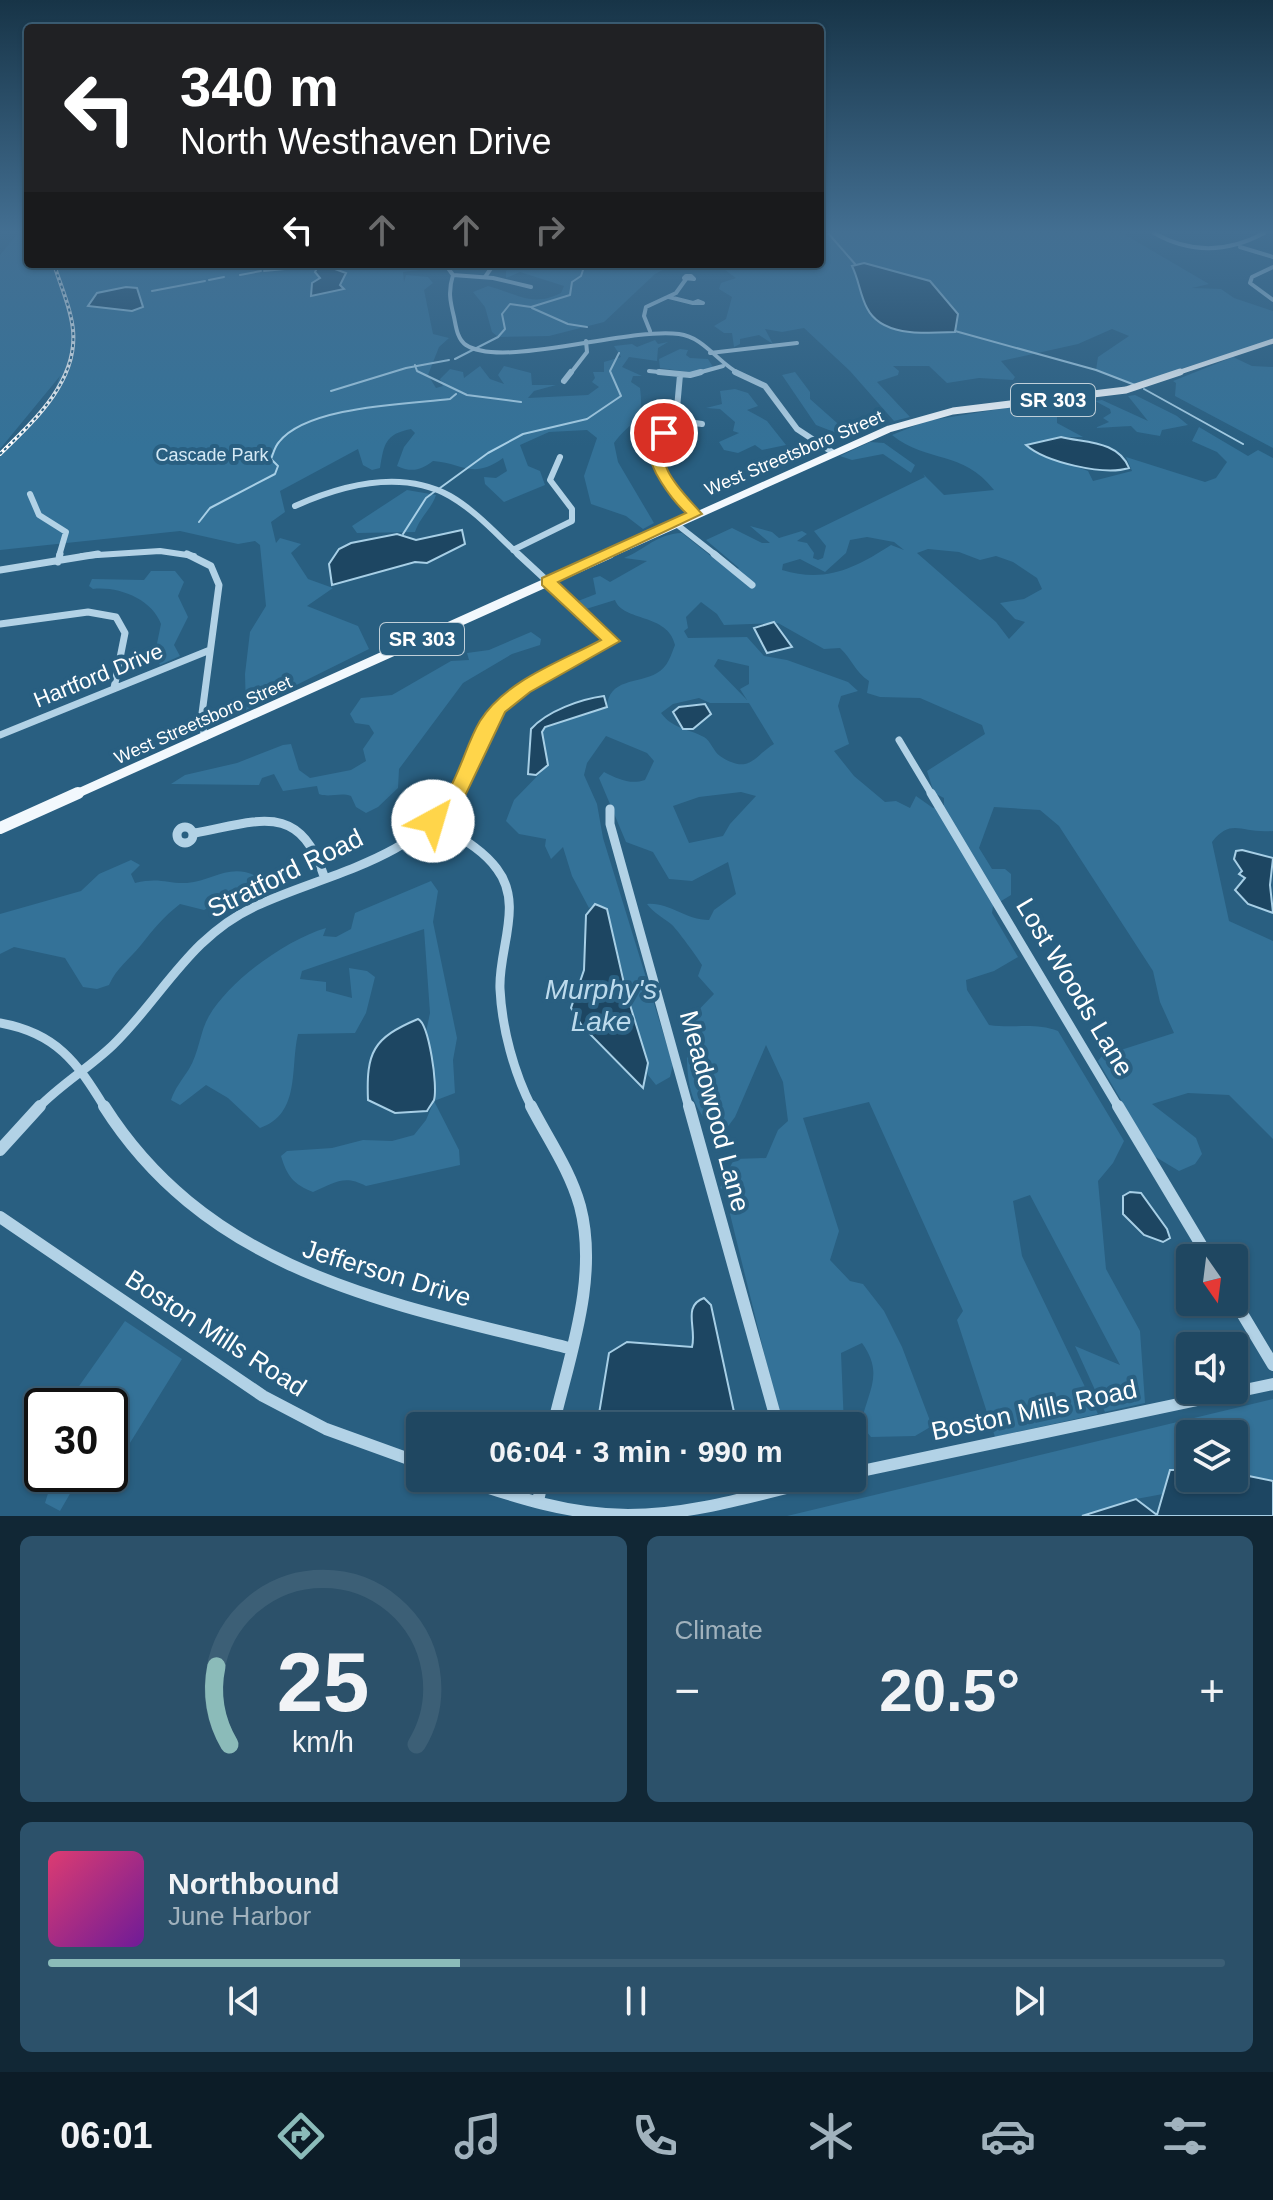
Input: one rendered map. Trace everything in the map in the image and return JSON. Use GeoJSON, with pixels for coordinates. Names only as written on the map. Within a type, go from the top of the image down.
{"type":"FeatureCollection","features":[{"type":"Feature","properties":{"kind":"main road","name":"West Streetsboro Street"},"geometry":{"type":"LineString","coordinates":[[0,828],[506,604],[548,581],[832,452],[939,414],[1138,387],[1273,341]]}},
{"type":"Feature","properties":{"kind":"street"},"geometry":{"type":"LineString","coordinates":[[451,304],[459,338],[475,350],[514,352],[650,331],[691,336],[723,366],[765,386],[797,429],[832,452]]}},
{"type":"Feature","properties":{"kind":"street"},"geometry":{"type":"LineString","coordinates":[[650,304],[644,311],[650,331]]}},
{"type":"Feature","properties":{"kind":"street"},"geometry":{"type":"LineString","coordinates":[[564,381],[587,352],[586,341]]}},
{"type":"Feature","properties":{"kind":"street"},"geometry":{"type":"LineString","coordinates":[[710,353],[797,343]]}},
{"type":"Feature","properties":{"kind":"street"},"geometry":{"type":"LineString","coordinates":[[649,371],[680,375],[723,366]]}},
{"type":"Feature","properties":{"kind":"street"},"geometry":{"type":"LineString","coordinates":[[680,375],[672,420],[656,444],[655,454],[675,495],[695,514]]}},
{"type":"Feature","properties":{"kind":"street"},"geometry":{"type":"LineString","coordinates":[[672,420],[702,424]]}},
{"type":"Feature","properties":{"kind":"street"},"geometry":{"type":"LineString","coordinates":[[513,550],[572,521],[572,509],[550,480],[560,457]]}},
{"type":"Feature","properties":{"kind":"street"},"geometry":{"type":"LineString","coordinates":[[295,506],[355,485],[394,482],[421,485],[455,499],[548,581]]}},
{"type":"Feature","properties":{"kind":"street"},"geometry":{"type":"LineString","coordinates":[[30,494],[39,515],[66,532],[58,562]]}},
{"type":"Feature","properties":{"kind":"street"},"geometry":{"type":"LineString","coordinates":[[675,523],[752,585]]}},
{"type":"Feature","properties":{"kind":"street"},"geometry":{"type":"LineString","coordinates":[[0,570],[159,549],[191,552],[206,559],[219,578],[200,727],[205,737]]}},
{"type":"Feature","properties":{"kind":"street","name":"Stratford Road"},"geometry":{"type":"LineString","coordinates":[[0,1150],[56,1090],[129,1028],[180,960],[205,937],[244,911],[397,844],[433,821],[456,794],[486,726],[499,707],[524,688],[612,641],[548,581]]}},
{"type":"Feature","properties":{"kind":"street"},"geometry":{"type":"LineString","coordinates":[[0,624],[94,611],[116,617],[125,633],[114,688]]}},
{"type":"Feature","properties":{"kind":"street","name":"Hartford Drive"},"geometry":{"type":"LineString","coordinates":[[0,735],[210,650]]}},
{"type":"Feature","properties":{"kind":"street","name":"Lost Woods Lane"},"geometry":{"type":"LineString","coordinates":[[899,740],[1201,1244]]}},
{"type":"Feature","properties":{"kind":"street","name":"Meadowood Lane"},"geometry":{"type":"LineString","coordinates":[[610,809],[610,824],[774,1412]]}},
{"type":"Feature","properties":{"kind":"street"},"geometry":{"type":"LineString","coordinates":[[433,821],[491,862],[508,893],[510,912],[500,981],[512,1055],[525,1094],[573,1179],[585,1236],[583,1283],[556,1412]]}},
{"type":"Feature","properties":{"kind":"street"},"geometry":{"type":"LineString","coordinates":[[195,833],[262,823],[284,824],[303,832],[310,841],[324,876]]}},
{"type":"Feature","properties":{"kind":"street","name":"Jefferson Drive"},"geometry":{"type":"LineString","coordinates":[[0,1023],[48,1038],[67,1052],[125,1137],[156,1173],[191,1206],[240,1241],[293,1268],[343,1287],[569,1348]]}},
{"type":"Feature","properties":{"kind":"street","name":"Boston Mills Road"},"geometry":{"type":"LineString","coordinates":[[0,1217],[263,1396],[326,1429],[406,1458]]}},
{"type":"Feature","properties":{"kind":"street"},"geometry":{"type":"LineString","coordinates":[[1244,1316],[1273,1365]]}},
{"type":"Feature","properties":{"kind":"street","name":"Boston Mills Road"},"geometry":{"type":"LineString","coordinates":[[866,1470],[1273,1384]]}},
{"type":"Feature","properties":{"kind":"street"},"geometry":{"type":"LineString","coordinates":[[507,1492],[570,1510],[640,1514],[744,1492]]}},
{"type":"Feature","properties":{"kind":"street"},"geometry":{"type":"LineString","coordinates":[[538,1501],[540,1492]]}},
{"type":"Feature","properties":{"kind":"green space","name":"Cascade Park"},"geometry":{"type":"Polygon","coordinates":[[[0,304],[427,304],[433,334],[449,338],[439,347],[428,375],[436,388],[443,386],[440,379],[450,369],[463,372],[464,378],[480,366],[490,379],[504,384],[498,375],[504,366],[531,373],[532,385],[556,385],[534,391],[528,398],[588,395],[599,387],[592,382],[595,378],[593,372],[604,372],[604,362],[621,357],[614,346],[632,344],[637,347],[655,340],[658,344],[668,342],[658,348],[657,361],[629,357],[622,367],[642,376],[633,376],[631,382],[640,388],[638,415],[614,443],[618,462],[654,523],[643,529],[626,516],[591,504],[584,476],[597,438],[587,430],[549,432],[520,445],[528,466],[540,471],[545,485],[504,502],[485,484],[484,477],[496,478],[507,471],[503,458],[493,465],[475,469],[433,461],[416,470],[397,466],[404,447],[415,433],[411,429],[387,441],[380,468],[372,470],[363,465],[358,449],[280,491],[285,512],[271,522],[276,543],[280,538],[301,544],[291,553],[308,579],[333,588],[307,606],[358,626],[369,649],[246,710],[245,674],[250,632],[266,606],[260,545],[255,541],[238,544],[180,531],[0,550],[0,454],[52,398],[60,376],[0,449],[0,304]]]}},
{"type":"Feature","properties":{"kind":"green space"},"geometry":{"type":"Polygon","coordinates":[[[482,304],[623,304],[604,322],[549,336],[498,337],[492,332],[482,304]]]}},
{"type":"Feature","properties":{"kind":"green space"},"geometry":{"type":"Polygon","coordinates":[[[730,304],[1251,304],[1273,311],[1273,340],[1133,384],[1096,370],[1098,357],[1129,336],[1112,329],[1078,344],[1001,361],[1015,377],[1013,380],[979,378],[947,383],[929,366],[893,366],[899,371],[898,375],[877,382],[910,417],[894,421],[850,371],[804,328],[782,332],[765,329],[773,344],[759,335],[740,339],[740,344],[734,347],[732,333],[724,333],[714,326],[726,319],[730,304]]]}},
{"type":"Feature","properties":{"kind":"green space"},"geometry":{"type":"Polygon","coordinates":[[[680,349],[688,350],[686,355],[690,358],[708,359],[713,367],[696,373],[660,368],[659,359],[680,349]]]}},
{"type":"Feature","properties":{"kind":"green space"},"geometry":{"type":"Polygon","coordinates":[[[1233,357],[1252,366],[1273,367],[1273,448],[1175,396],[1176,383],[1173,381],[1233,357]]]}},
{"type":"Feature","properties":{"kind":"green space"},"geometry":{"type":"Polygon","coordinates":[[[795,372],[810,392],[810,399],[845,430],[839,434],[816,425],[782,375],[795,372]]]}},
{"type":"Feature","properties":{"kind":"green space"},"geometry":{"type":"Polygon","coordinates":[[[735,389],[748,393],[758,406],[747,410],[767,421],[786,445],[762,450],[755,445],[738,453],[724,450],[719,442],[739,433],[733,431],[735,422],[720,409],[706,408],[722,404],[720,391],[735,389]]]}},
{"type":"Feature","properties":{"kind":"green space"},"geometry":{"type":"Polygon","coordinates":[[[1135,395],[1177,416],[1188,425],[1162,430],[1160,436],[1137,432],[1131,426],[1095,428],[1109,422],[1103,418],[1111,413],[1110,409],[1095,401],[1102,400],[1148,421],[1128,396],[1135,395]]]}},
{"type":"Feature","properties":{"kind":"green space"},"geometry":{"type":"Polygon","coordinates":[[[1037,403],[1057,412],[1057,423],[1083,437],[1061,437],[1036,452],[1088,471],[1093,481],[1132,471],[1126,457],[1205,482],[1216,478],[1227,462],[1217,452],[1192,441],[1199,427],[1248,456],[1258,450],[1273,458],[1273,831],[1232,828],[1219,834],[1212,842],[1229,921],[1273,941],[1273,1139],[1229,1095],[1188,1093],[1152,1104],[1196,1138],[1202,1154],[1195,1164],[1179,1171],[1154,1156],[1098,1061],[1102,1056],[1174,1033],[1160,1002],[1153,971],[1059,826],[1040,810],[994,807],[979,848],[992,869],[1005,869],[1011,874],[1011,895],[993,906],[992,913],[1018,957],[994,971],[966,980],[967,990],[989,1025],[1041,1027],[1058,1031],[1124,1141],[1113,1163],[1098,1181],[1106,1269],[1140,1331],[1145,1403],[1105,1412],[1075,1346],[1120,1365],[1030,1195],[1013,1201],[1022,1256],[1098,1414],[995,1437],[957,1320],[963,1311],[869,1102],[803,1118],[839,1231],[830,1260],[850,1281],[863,1284],[884,1311],[902,1347],[932,1426],[915,1436],[871,1437],[866,1431],[864,1412],[873,1374],[869,1354],[862,1343],[841,1353],[843,1412],[779,1412],[730,1214],[738,1197],[720,1188],[734,1159],[766,1158],[778,1130],[788,1121],[783,1082],[766,1045],[735,1117],[720,1137],[704,1118],[691,1091],[686,1023],[714,994],[698,976],[702,965],[687,943],[671,924],[647,904],[709,920],[714,910],[736,894],[728,862],[692,881],[669,879],[653,852],[626,842],[599,778],[604,772],[629,782],[645,780],[654,761],[647,753],[606,736],[587,763],[584,775],[597,804],[603,838],[673,1065],[670,1077],[656,1085],[648,1075],[607,909],[595,904],[589,908],[572,876],[563,847],[551,859],[545,846],[546,839],[519,834],[506,821],[514,800],[548,765],[542,732],[545,727],[607,708],[609,698],[618,687],[664,668],[675,645],[664,628],[627,612],[615,600],[586,609],[578,601],[596,594],[593,578],[600,576],[610,582],[647,561],[624,558],[658,539],[682,533],[731,572],[739,568],[706,540],[732,528],[762,543],[770,543],[750,526],[772,532],[779,538],[802,531],[807,534],[797,541],[807,543],[814,553],[813,558],[818,560],[823,558],[826,546],[814,531],[925,477],[923,474],[944,495],[994,490],[970,468],[919,450],[892,435],[926,421],[1037,403]],[[867,537],[850,540],[846,553],[825,572],[800,559],[783,564],[782,570],[798,574],[826,574],[852,567],[891,545],[904,550],[894,542],[867,537]],[[928,549],[917,553],[996,622],[1009,639],[1025,622],[1015,619],[1000,603],[1024,599],[1042,589],[1037,578],[1013,562],[996,556],[980,560],[959,552],[928,549]],[[701,602],[686,617],[688,628],[684,631],[688,638],[747,637],[764,656],[787,660],[848,682],[858,691],[841,696],[838,706],[849,744],[834,751],[854,776],[885,802],[896,801],[910,808],[916,796],[933,808],[944,805],[944,798],[934,793],[927,771],[985,734],[982,725],[920,698],[880,697],[867,693],[869,681],[840,648],[824,649],[778,623],[724,625],[717,614],[701,602]],[[718,659],[714,666],[747,700],[740,689],[749,684],[749,666],[718,659]],[[699,698],[673,704],[661,713],[675,725],[704,737],[720,756],[730,762],[751,762],[774,744],[749,703],[710,703],[699,698]],[[741,792],[699,797],[673,806],[689,843],[723,836],[756,796],[741,792]]]}},
{"type":"Feature","properties":{"kind":"green space"},"geometry":{"type":"Polygon","coordinates":[[[870,442],[884,443],[915,465],[911,473],[883,454],[852,460],[840,456],[870,442]]]}},
{"type":"Feature","properties":{"kind":"green space"},"geometry":{"type":"Polygon","coordinates":[[[407,490],[436,495],[415,532],[357,533],[352,526],[407,490]]]}},
{"type":"Feature","properties":{"kind":"green space"},"geometry":{"type":"Polygon","coordinates":[[[151,571],[175,571],[184,582],[178,596],[188,617],[174,645],[180,656],[160,665],[155,653],[161,624],[157,615],[133,596],[89,586],[92,579],[144,580],[151,571]]]}},
{"type":"Feature","properties":{"kind":"green space"},"geometry":{"type":"Polygon","coordinates":[[[531,632],[541,639],[540,645],[512,654],[463,683],[399,769],[398,788],[378,807],[366,813],[356,807],[351,796],[319,794],[317,786],[283,791],[274,774],[262,778],[259,785],[171,784],[185,775],[237,763],[291,744],[299,770],[310,778],[351,770],[366,761],[363,749],[374,733],[369,725],[355,723],[350,714],[361,698],[392,695],[451,661],[469,660],[467,653],[489,650],[531,632]]]}},
{"type":"Feature","properties":{"kind":"green space"},"geometry":{"type":"Polygon","coordinates":[[[131,860],[140,865],[131,874],[135,883],[196,882],[237,871],[256,876],[257,881],[204,910],[180,904],[119,968],[109,985],[97,989],[83,987],[65,958],[14,947],[0,954],[0,914],[81,891],[99,874],[131,860]]]}},
{"type":"Feature","properties":{"kind":"green space"},"geometry":{"type":"Polygon","coordinates":[[[431,881],[438,891],[433,922],[457,1038],[453,1060],[455,1093],[434,1101],[435,1080],[426,1032],[430,1013],[424,929],[302,971],[300,979],[326,982],[326,991],[352,998],[349,968],[367,971],[375,977],[366,1013],[355,1033],[298,1034],[288,1101],[273,1121],[260,1128],[228,1098],[206,1085],[180,1105],[171,1100],[192,1063],[203,1028],[218,1002],[260,963],[294,942],[326,928],[323,936],[336,937],[351,929],[355,913],[431,881]]]}},
{"type":"Feature","properties":{"kind":"green space"},"geometry":{"type":"Polygon","coordinates":[[[434,1101],[459,1150],[460,1165],[366,1186],[358,1182],[339,1181],[313,1192],[300,1186],[286,1169],[281,1156],[287,1151],[332,1148],[363,1140],[392,1141],[414,1135],[426,1120],[434,1101]]]}},
{"type":"Feature","properties":{"kind":"green space"},"geometry":{"type":"Polygon","coordinates":[[[125,1321],[182,1359],[128,1446],[128,1388],[78,1388],[125,1321]]]}},
{"type":"Feature","properties":{"kind":"green space"},"geometry":{"type":"Polygon","coordinates":[[[1273,1399],[1273,1481],[1248,1476],[1248,1420],[1186,1420],[1273,1399]]]}},
{"type":"Feature","properties":{"kind":"green space"},"geometry":{"type":"Polygon","coordinates":[[[1176,1422],[1176,1470],[1170,1470],[1163,1494],[1082,1516],[787,1516],[1176,1422]]]}},
{"type":"Feature","properties":{"kind":"green space"},"geometry":{"type":"Polygon","coordinates":[[[48,1492],[71,1492],[60,1511],[45,1503],[48,1492]]]}},
{"type":"Feature","properties":{"kind":"water"},"geometry":{"type":"Polygon","coordinates":[[[142,304],[143,307],[132,311],[88,306],[142,304]]]}},
{"type":"Feature","properties":{"kind":"water"},"geometry":{"type":"Polygon","coordinates":[[[865,304],[949,304],[958,314],[955,332],[906,332],[894,329],[874,318],[865,304]]]}},
{"type":"Feature","properties":{"kind":"water"},"geometry":{"type":"Polygon","coordinates":[[[1061,437],[1109,447],[1124,459],[1129,468],[1105,470],[1075,466],[1047,457],[1026,445],[1061,437]]]}},
{"type":"Feature","properties":{"kind":"water"},"geometry":{"type":"Polygon","coordinates":[[[462,530],[465,544],[427,563],[415,562],[332,585],[329,564],[339,549],[351,543],[397,534],[416,540],[462,530]]]}},
{"type":"Feature","properties":{"kind":"water"},"geometry":{"type":"Polygon","coordinates":[[[774,622],[792,647],[767,653],[754,628],[774,622]]]}},
{"type":"Feature","properties":{"kind":"water"},"geometry":{"type":"Polygon","coordinates":[[[604,696],[607,707],[545,727],[542,732],[548,765],[536,775],[528,774],[531,729],[565,707],[604,696]]]}},
{"type":"Feature","properties":{"kind":"water"},"geometry":{"type":"Polygon","coordinates":[[[705,704],[711,714],[693,729],[683,729],[673,712],[679,707],[705,704]]]}},
{"type":"Feature","properties":{"kind":"water"},"geometry":{"type":"Polygon","coordinates":[[[1236,851],[1273,858],[1270,885],[1273,913],[1248,904],[1235,890],[1245,878],[1239,874],[1242,871],[1234,859],[1236,851]]]}},
{"type":"Feature","properties":{"kind":"water","name":"Murphy's Lake"},"geometry":{"type":"Polygon","coordinates":[[[595,904],[607,909],[626,992],[648,1063],[643,1088],[582,1026],[571,1008],[584,970],[586,915],[595,904]]]}},
{"type":"Feature","properties":{"kind":"water"},"geometry":{"type":"Polygon","coordinates":[[[418,1019],[426,1032],[432,1056],[434,1100],[427,1111],[395,1113],[368,1100],[371,1058],[382,1040],[418,1019]]]}},
{"type":"Feature","properties":{"kind":"water"},"geometry":{"type":"Polygon","coordinates":[[[1130,1192],[1141,1193],[1170,1238],[1163,1242],[1144,1235],[1123,1214],[1123,1196],[1130,1192]]]}},
{"type":"Feature","properties":{"kind":"water"},"geometry":{"type":"Polygon","coordinates":[[[704,1298],[711,1305],[734,1412],[599,1412],[609,1353],[627,1342],[692,1347],[692,1312],[697,1302],[704,1298]]]}},
{"type":"Feature","properties":{"kind":"water"},"geometry":{"type":"Polygon","coordinates":[[[1170,1470],[1176,1470],[1176,1492],[1248,1492],[1248,1476],[1273,1481],[1273,1516],[1082,1516],[1136,1499],[1157,1515],[1170,1470]]]}},
{"type":"Feature","properties":{"kind":"waterway"},"geometry":{"type":"LineString","coordinates":[[455,359],[498,337],[505,329],[502,314],[510,304],[531,307],[542,304]]}},
{"type":"Feature","properties":{"kind":"waterway"},"geometry":{"type":"LineString","coordinates":[[532,308],[568,324],[587,327]]}},
{"type":"Feature","properties":{"kind":"waterway"},"geometry":{"type":"LineString","coordinates":[[955,331],[1096,370],[1135,385]]}},
{"type":"Feature","properties":{"kind":"waterway"},"geometry":{"type":"LineString","coordinates":[[440,488],[488,453],[523,434],[587,419],[621,396],[610,371],[619,353]]}},
{"type":"Feature","properties":{"kind":"waterway"},"geometry":{"type":"LineString","coordinates":[[415,366],[449,360]]}},
{"type":"Feature","properties":{"kind":"waterway"},"geometry":{"type":"LineString","coordinates":[[331,391],[415,366]]}},
{"type":"Feature","properties":{"kind":"waterway"},"geometry":{"type":"LineString","coordinates":[[415,366],[417,371],[467,395],[521,402]]}},
{"type":"Feature","properties":{"kind":"waterway"},"geometry":{"type":"LineString","coordinates":[[1144,389],[1243,444]]}},
{"type":"Feature","properties":{"kind":"waterway"},"geometry":{"type":"LineString","coordinates":[[199,522],[210,508],[275,474],[278,466],[271,459],[279,442],[311,421],[384,405],[450,399],[456,394]]}},
{"type":"Feature","properties":{"kind":"waterway"},"geometry":{"type":"LineString","coordinates":[[403,534],[426,498],[434,492]]}},
{"type":"Feature","properties":{"kind":"railway"},"geometry":{"type":"LineString","coordinates":[[0,454],[39,414],[61,383],[73,349],[68,304]]}},
{"type":"Feature","properties":{"kind":"route"},"geometry":{"type":"LineString","coordinates":[[433,821],[456,794],[486,726],[499,707],[524,688],[612,641],[548,581],[695,514],[675,495],[655,454],[656,444],[664,433]]}}]}
